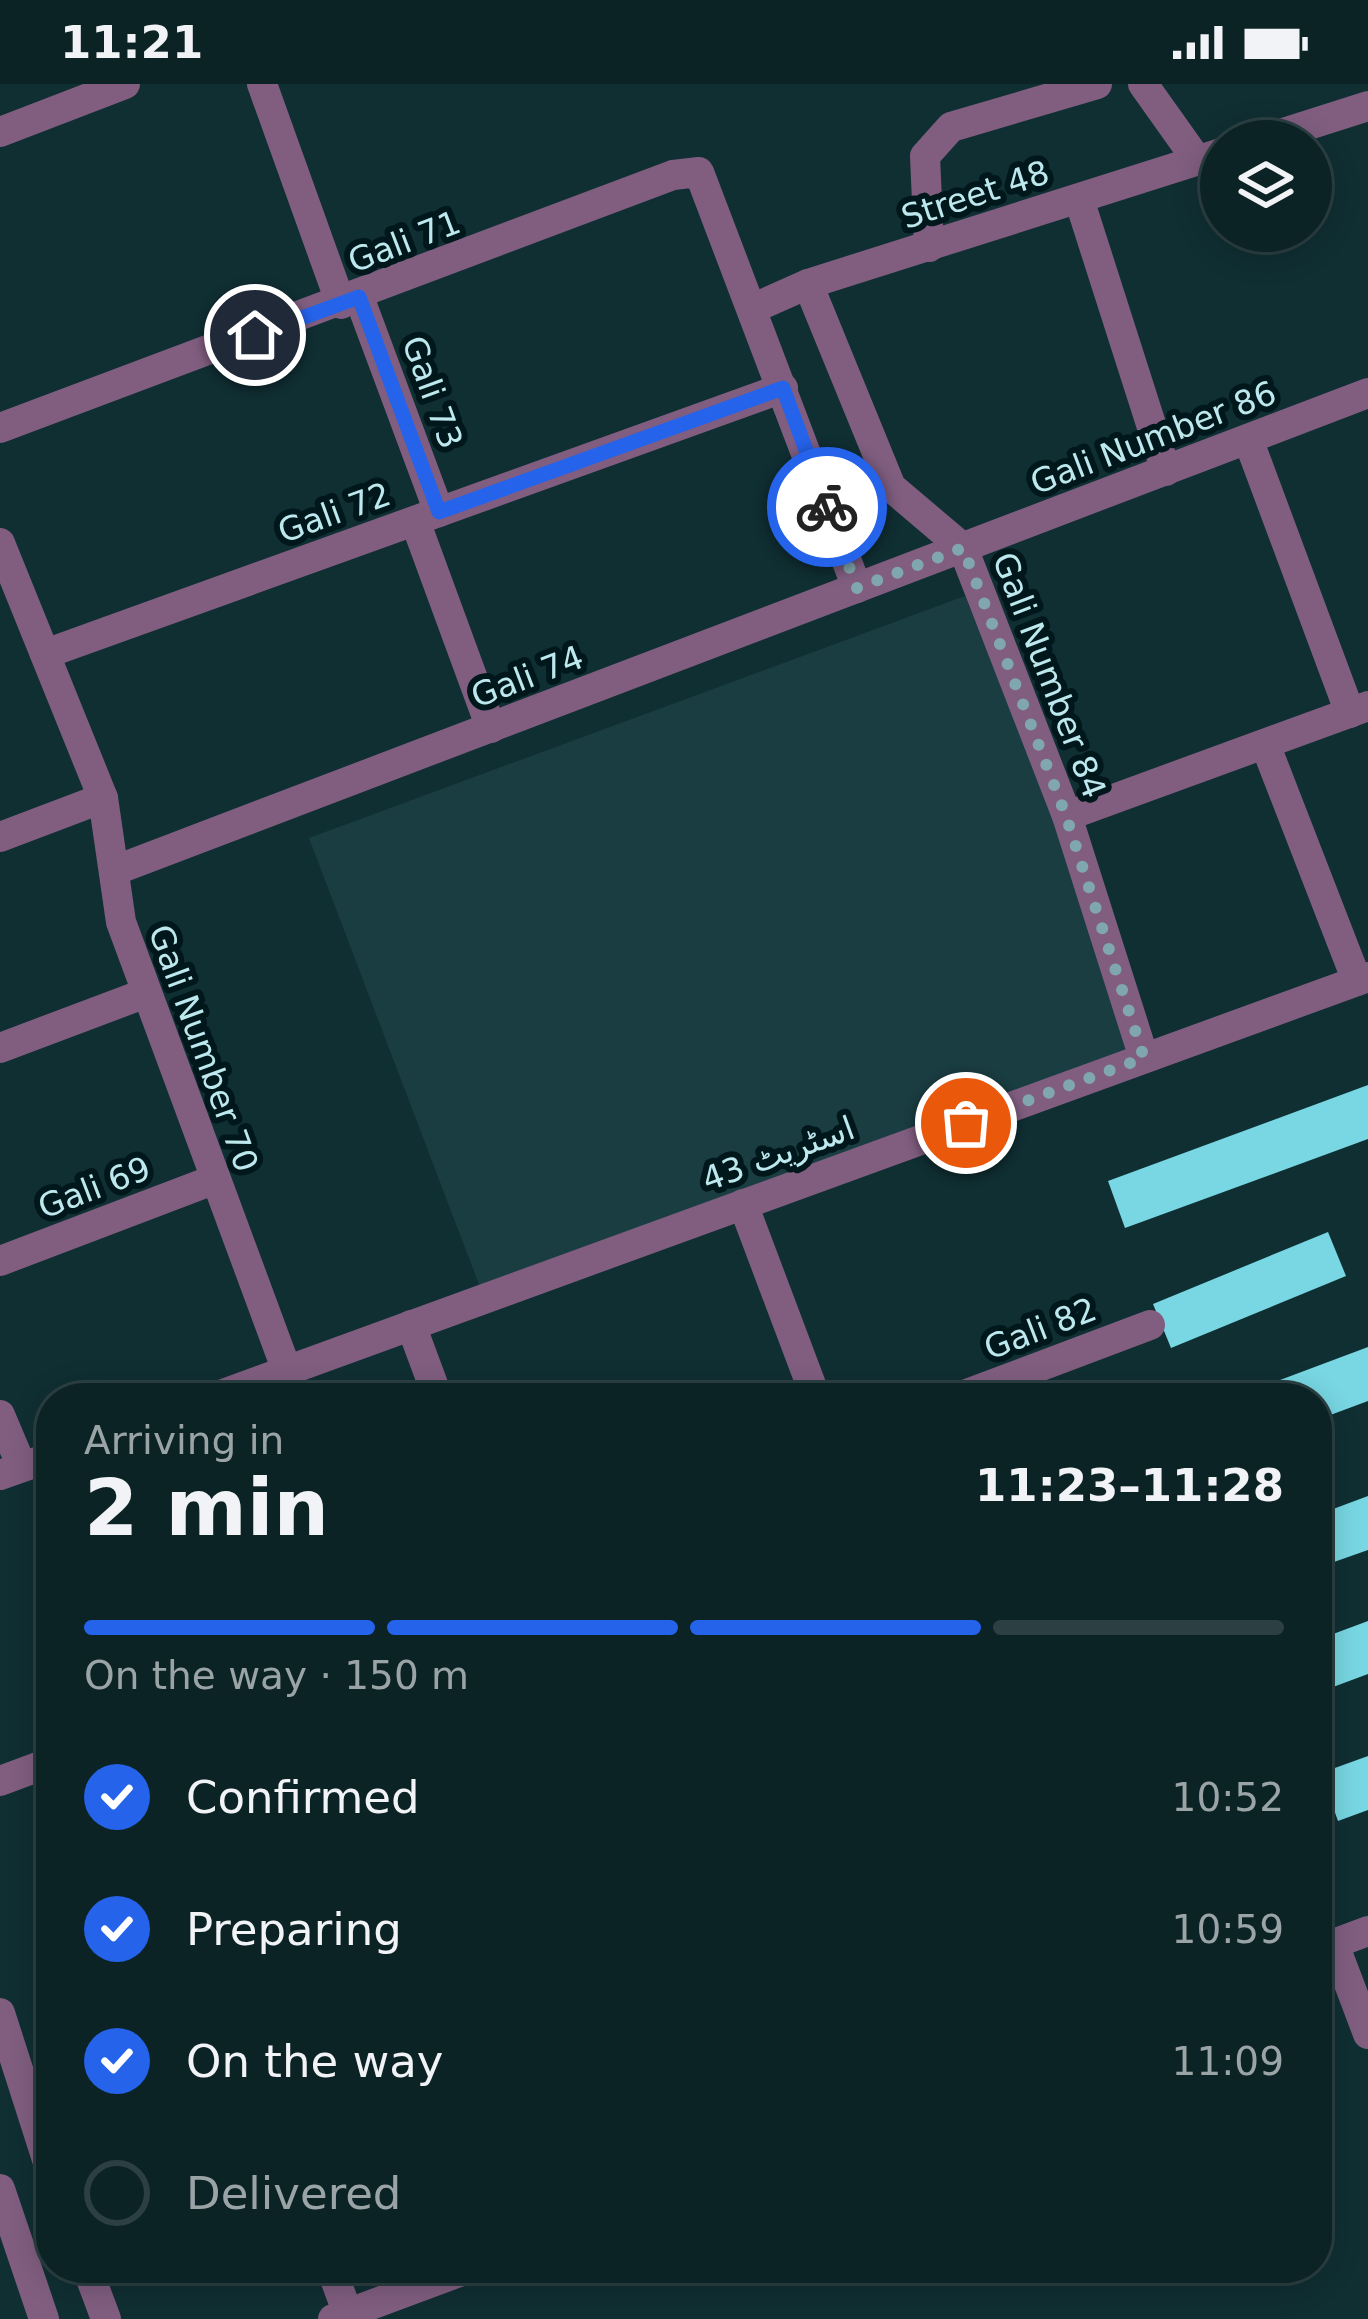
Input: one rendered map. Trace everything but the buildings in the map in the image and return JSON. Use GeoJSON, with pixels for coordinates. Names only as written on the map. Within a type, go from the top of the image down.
{"type":"FeatureCollection","features":[{"type":"Feature","properties":{"kind":"street"},"geometry":{"type":"LineString","coordinates":[[0,132],[125,84]]}},
{"type":"Feature","properties":{"kind":"street","name":"Gali 73"},"geometry":{"type":"LineString","coordinates":[[262,84],[350,301],[427,516],[491,728]]}},
{"type":"Feature","properties":{"kind":"street"},"geometry":{"type":"LineString","coordinates":[[929,247],[925,157],[951,127],[1097,84]]}},
{"type":"Feature","properties":{"kind":"street"},"geometry":{"type":"LineString","coordinates":[[1143,84],[1200,147]]}},
{"type":"Feature","properties":{"kind":"street"},"geometry":{"type":"LineString","coordinates":[[1324,120],[1368,106]]}},
{"type":"Feature","properties":{"kind":"street","name":"Street 48"},"geometry":{"type":"LineString","coordinates":[[754,308],[808,284],[1200,160]]}},
{"type":"Feature","properties":{"kind":"street","name":"Gali 71"},"geometry":{"type":"LineString","coordinates":[[0,428],[350,301],[673,175],[699,172],[754,308]]}},
{"type":"Feature","properties":{"kind":"street"},"geometry":{"type":"LineString","coordinates":[[1079,199],[1166,471]]}},
{"type":"Feature","properties":{"kind":"street","name":"Gali Number 84"},"geometry":{"type":"LineString","coordinates":[[808,284],[891,487],[963,548],[1066,816],[1144,1058]]}},
{"type":"Feature","properties":{"kind":"street"},"geometry":{"type":"LineString","coordinates":[[754,308],[857,588]]}},
{"type":"Feature","properties":{"kind":"street","name":"Gali 72"},"geometry":{"type":"LineString","coordinates":[[45,654],[783,388]]}},
{"type":"Feature","properties":{"kind":"street","name":"Gali Number 86"},"geometry":{"type":"LineString","coordinates":[[963,548],[1368,393]]}},
{"type":"Feature","properties":{"kind":"street"},"geometry":{"type":"LineString","coordinates":[[1066,816],[1359,710],[1248,439]]}},
{"type":"Feature","properties":{"kind":"street","name":"Gali Number 70"},"geometry":{"type":"LineString","coordinates":[[0,543],[13,612],[45,654],[103,798],[121,922],[287,1371]]}},
{"type":"Feature","properties":{"kind":"street","name":"Gali 74"},"geometry":{"type":"LineString","coordinates":[[116,870],[963,548]]}},
{"type":"Feature","properties":{"kind":"street"},"geometry":{"type":"LineString","coordinates":[[1265,744],[1362,979]]}},
{"type":"Feature","properties":{"kind":"street"},"geometry":{"type":"LineString","coordinates":[[0,836],[103,798]]}},
{"type":"Feature","properties":{"kind":"street","name":"اسٹریٹ 43"},"geometry":{"type":"LineString","coordinates":[[254,1383],[1362,979]]}},
{"type":"Feature","properties":{"kind":"street"},"geometry":{"type":"LineString","coordinates":[[0,1048],[146,993]]}},
{"type":"Feature","properties":{"kind":"street","name":"Gali 69"},"geometry":{"type":"LineString","coordinates":[[0,1261],[213,1180]]}},
{"type":"Feature","properties":{"kind":"street"},"geometry":{"type":"LineString","coordinates":[[743,1204],[811,1383]]}},
{"type":"Feature","properties":{"kind":"street"},"geometry":{"type":"LineString","coordinates":[[411,1325],[432,1383]]}},
{"type":"Feature","properties":{"kind":"street","name":"Gali 82"},"geometry":{"type":"LineString","coordinates":[[996,1383],[1150,1325]]}},
{"type":"Feature","properties":{"kind":"street"},"geometry":{"type":"LineString","coordinates":[[0,1415],[24,1466]]}},
{"type":"Feature","properties":{"kind":"street"},"geometry":{"type":"LineString","coordinates":[[0,1781],[36,1768]]}},
{"type":"Feature","properties":{"kind":"street"},"geometry":{"type":"LineString","coordinates":[[1332,1945],[1368,1931]]}},
{"type":"Feature","properties":{"kind":"street"},"geometry":{"type":"LineString","coordinates":[[1332,1959],[1368,2033]]}},
{"type":"Feature","properties":{"kind":"street"},"geometry":{"type":"LineString","coordinates":[[0,2013],[36,2132]]}},
{"type":"Feature","properties":{"kind":"street"},"geometry":{"type":"LineString","coordinates":[[21,2092],[36,2086]]}},
{"type":"Feature","properties":{"kind":"street"},"geometry":{"type":"LineString","coordinates":[[0,2189],[44,2319]]}},
{"type":"Feature","properties":{"kind":"street"},"geometry":{"type":"LineString","coordinates":[[93,2283],[106,2319]]}},
{"type":"Feature","properties":{"kind":"street"},"geometry":{"type":"LineString","coordinates":[[334,2283],[341,2316],[430,2283]]}},
{"type":"Feature","properties":{"kind":"shaded area"},"geometry":{"type":"Polygon","coordinates":[[[965,596],[1154,1066],[483,1295],[309,838],[965,596]]]}},
{"type":"Feature","properties":{"kind":"way so far"},"geometry":{"type":"LineString","coordinates":[[827,507],[857,588],[963,548],[1066,816],[1144,1058],[966,1123]]}},
{"type":"Feature","properties":{"kind":"route"},"geometry":{"type":"LineString","coordinates":[[255,335],[359,297],[439,512],[783,388],[827,507]]}}]}
